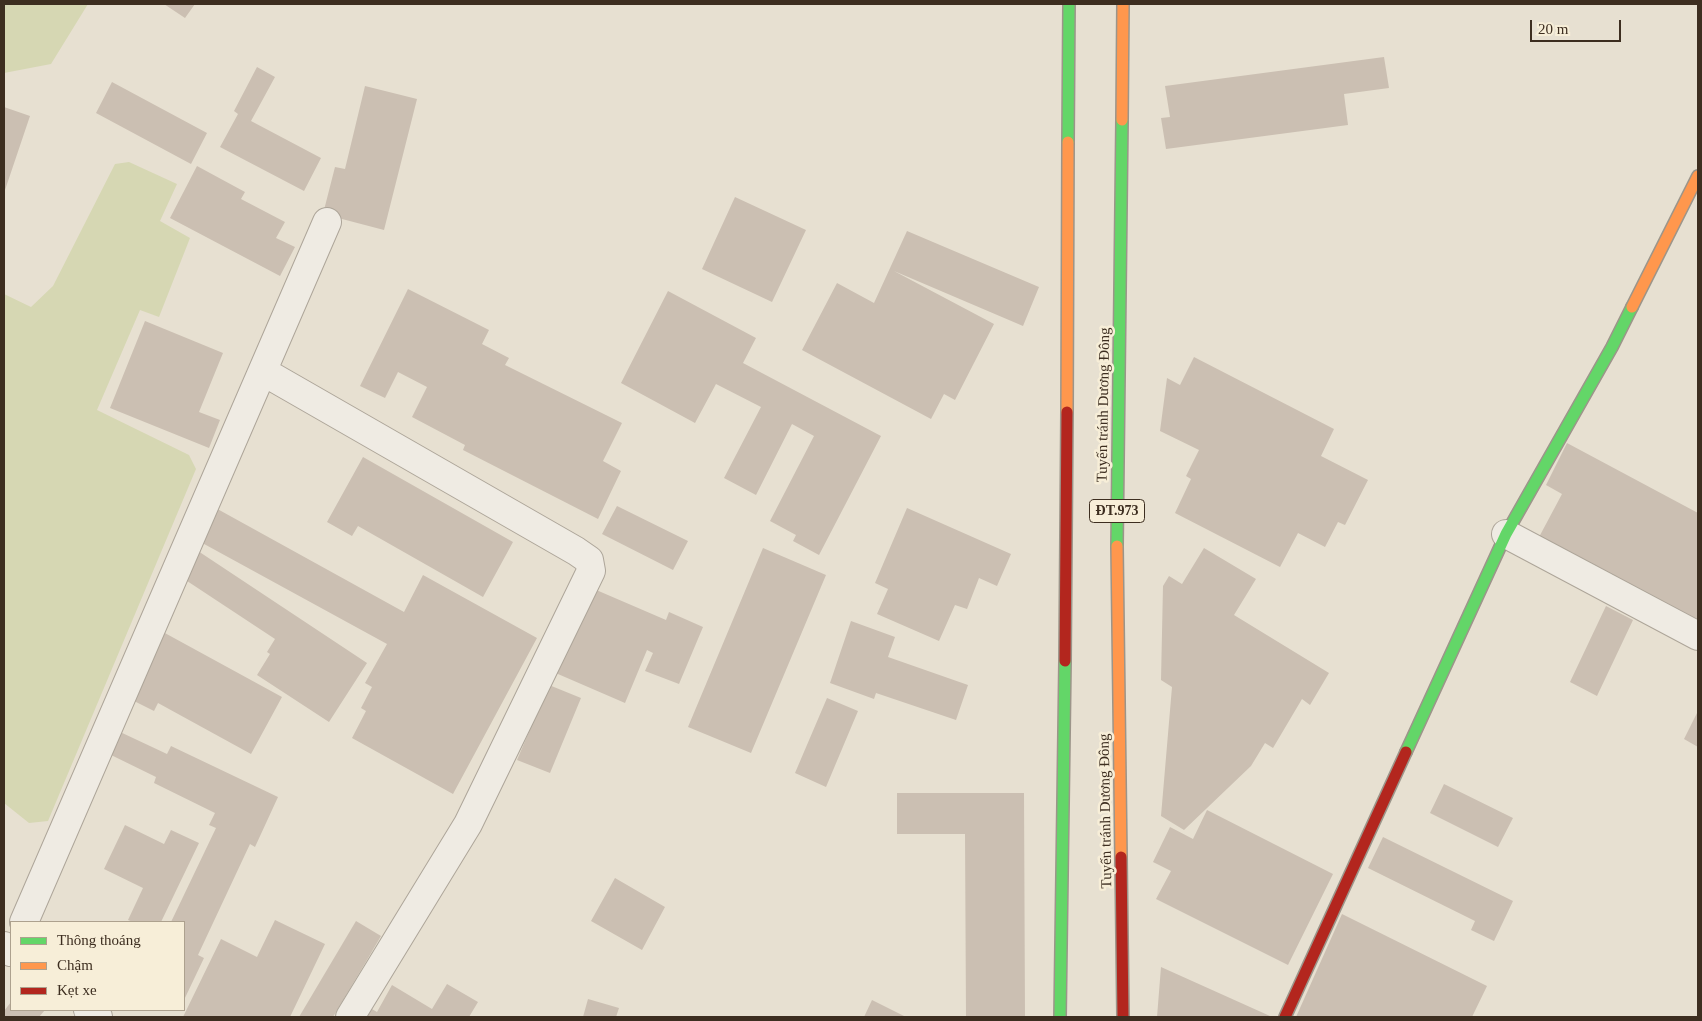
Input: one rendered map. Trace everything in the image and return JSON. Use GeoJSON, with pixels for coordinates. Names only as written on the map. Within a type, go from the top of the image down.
{"type":"FeatureCollection","features":[{"type":"Feature","properties":{"kind":"main road","name":"ĐT.973"},"geometry":{"type":"LineString","coordinates":[[1060,1017],[1067,547],[1070,4]]}},
{"type":"Feature","properties":{"kind":"main road","name":"Tuyến tránh Dương Đông"},"geometry":{"type":"LineString","coordinates":[[1123,4],[1117,544],[1123,1017]]}},
{"type":"Feature","properties":{"kind":"main road"},"geometry":{"type":"LineString","coordinates":[[1284,1017],[1506,534],[1612,347],[1698,176]]}},
{"type":"Feature","properties":{"kind":"street"},"geometry":{"type":"LineString","coordinates":[[24,921],[264,372],[327,222]]}},
{"type":"Feature","properties":{"kind":"street"},"geometry":{"type":"LineString","coordinates":[[264,372],[576,551],[588,560],[591,571],[468,824],[350,1017]]}},
{"type":"Feature","properties":{"kind":"street"},"geometry":{"type":"LineString","coordinates":[[1506,534],[1698,636]]}},
{"type":"Feature","properties":{"kind":"green space"},"geometry":{"type":"Polygon","coordinates":[[[4,4],[88,4],[51,64],[4,73],[4,4]]]}},
{"type":"Feature","properties":{"kind":"green space"},"geometry":{"type":"Polygon","coordinates":[[[129,162],[177,184],[160,221],[190,238],[159,317],[140,310],[97,410],[189,455],[196,469],[48,821],[29,823],[4,803],[4,294],[31,307],[53,286],[115,164],[129,162]]]}},
{"type":"Feature","properties":{"kind":"building"},"geometry":{"type":"Polygon","coordinates":[[[164,4],[195,4],[185,18],[164,4]]]}},
{"type":"Feature","properties":{"kind":"building"},"geometry":{"type":"Polygon","coordinates":[[[1384,57],[1389,88],[1344,94],[1348,125],[1166,149],[1161,118],[1170,117],[1165,86],[1384,57]]]}},
{"type":"Feature","properties":{"kind":"building"},"geometry":{"type":"Polygon","coordinates":[[[257,67],[275,77],[251,121],[321,158],[304,191],[220,147],[238,114],[234,111],[257,67]]]}},
{"type":"Feature","properties":{"kind":"building"},"geometry":{"type":"Polygon","coordinates":[[[112,82],[207,133],[191,164],[96,113],[112,82]]]}},
{"type":"Feature","properties":{"kind":"building"},"geometry":{"type":"Polygon","coordinates":[[[365,86],[417,99],[384,230],[323,214],[335,167],[345,169],[365,86]]]}},
{"type":"Feature","properties":{"kind":"building"},"geometry":{"type":"Polygon","coordinates":[[[4,107],[30,116],[4,193],[4,107]]]}},
{"type":"Feature","properties":{"kind":"building"},"geometry":{"type":"Polygon","coordinates":[[[197,166],[245,192],[241,199],[285,222],[276,238],[295,247],[280,276],[170,218],[197,166]]]}},
{"type":"Feature","properties":{"kind":"building"},"geometry":{"type":"Polygon","coordinates":[[[735,197],[806,230],[772,302],[702,269],[735,197]]]}},
{"type":"Feature","properties":{"kind":"building"},"geometry":{"type":"Polygon","coordinates":[[[907,231],[1039,287],[1023,326],[894,271],[994,324],[955,400],[944,394],[931,419],[802,350],[837,283],[874,303],[907,231]]]}},
{"type":"Feature","properties":{"kind":"building"},"geometry":{"type":"Polygon","coordinates":[[[408,289],[489,330],[482,344],[509,358],[505,365],[622,423],[603,461],[621,471],[598,519],[463,450],[465,445],[412,417],[427,387],[398,372],[385,398],[360,386],[408,289]]]}},
{"type":"Feature","properties":{"kind":"building"},"geometry":{"type":"Polygon","coordinates":[[[668,291],[756,338],[743,363],[881,436],[819,555],[793,541],[796,535],[770,521],[814,436],[792,424],[756,495],[724,478],[761,407],[716,384],[695,423],[621,383],[668,291]]]}},
{"type":"Feature","properties":{"kind":"building"},"geometry":{"type":"Polygon","coordinates":[[[145,321],[223,353],[199,412],[220,420],[209,448],[110,408],[145,321]]]}},
{"type":"Feature","properties":{"kind":"building"},"geometry":{"type":"Polygon","coordinates":[[[1194,357],[1334,429],[1321,456],[1368,480],[1345,525],[1338,522],[1325,547],[1298,533],[1280,567],[1175,513],[1191,479],[1186,476],[1199,450],[1160,431],[1167,378],[1180,385],[1194,357]]]}},
{"type":"Feature","properties":{"kind":"building"},"geometry":{"type":"Polygon","coordinates":[[[1567,443],[1698,513],[1698,623],[1538,539],[1562,494],[1546,485],[1567,443]]]}},
{"type":"Feature","properties":{"kind":"building"},"geometry":{"type":"Polygon","coordinates":[[[363,457],[513,542],[483,597],[358,526],[352,536],[327,522],[363,457]]]}},
{"type":"Feature","properties":{"kind":"building"},"geometry":{"type":"Polygon","coordinates":[[[212,506],[404,612],[423,575],[537,638],[453,794],[352,738],[366,711],[361,708],[372,687],[365,683],[387,644],[195,539],[212,506]]]}},
{"type":"Feature","properties":{"kind":"building"},"geometry":{"type":"Polygon","coordinates":[[[617,506],[688,541],[673,570],[602,534],[617,506]]]}},
{"type":"Feature","properties":{"kind":"building"},"geometry":{"type":"Polygon","coordinates":[[[907,508],[1011,554],[997,586],[979,578],[967,609],[955,605],[939,641],[877,614],[888,589],[875,583],[907,508]]]}},
{"type":"Feature","properties":{"kind":"building"},"geometry":{"type":"Polygon","coordinates":[[[763,548],[826,575],[751,753],[688,727],[763,548]]]}},
{"type":"Feature","properties":{"kind":"building"},"geometry":{"type":"Polygon","coordinates":[[[1204,548],[1256,579],[1234,615],[1329,673],[1310,705],[1302,699],[1273,748],[1265,743],[1251,766],[1184,830],[1161,816],[1172,687],[1161,680],[1163,586],[1169,576],[1182,584],[1204,548]]]}},
{"type":"Feature","properties":{"kind":"building"},"geometry":{"type":"Polygon","coordinates":[[[195,549],[367,663],[329,722],[257,675],[270,654],[267,652],[275,639],[178,575],[195,549]]]}},
{"type":"Feature","properties":{"kind":"building"},"geometry":{"type":"Polygon","coordinates":[[[587,586],[666,620],[669,612],[703,627],[679,684],[645,671],[653,653],[647,650],[625,703],[551,671],[587,586]]]}},
{"type":"Feature","properties":{"kind":"building"},"geometry":{"type":"Polygon","coordinates":[[[1606,606],[1633,620],[1597,696],[1570,682],[1606,606]]]}},
{"type":"Feature","properties":{"kind":"building"},"geometry":{"type":"Polygon","coordinates":[[[851,621],[895,637],[888,657],[968,685],[956,720],[876,693],[874,699],[830,683],[851,621]]]}},
{"type":"Feature","properties":{"kind":"building"},"geometry":{"type":"Polygon","coordinates":[[[163,632],[282,697],[251,754],[158,703],[154,711],[128,698],[163,632]]]}},
{"type":"Feature","properties":{"kind":"building"},"geometry":{"type":"Polygon","coordinates":[[[549,685],[581,698],[550,773],[517,760],[549,685]]]}},
{"type":"Feature","properties":{"kind":"building"},"geometry":{"type":"Polygon","coordinates":[[[827,698],[858,711],[826,787],[795,773],[827,698]]]}},
{"type":"Feature","properties":{"kind":"building"},"geometry":{"type":"Polygon","coordinates":[[[1698,711],[1698,747],[1684,739],[1698,711]]]}},
{"type":"Feature","properties":{"kind":"building"},"geometry":{"type":"Polygon","coordinates":[[[118,731],[167,754],[171,746],[278,797],[255,847],[250,844],[198,955],[204,958],[185,998],[185,921],[171,921],[216,828],[209,825],[215,813],[154,783],[156,777],[107,753],[118,731]]]}},
{"type":"Feature","properties":{"kind":"building"},"geometry":{"type":"Polygon","coordinates":[[[1444,784],[1513,818],[1498,847],[1430,813],[1444,784]]]}},
{"type":"Feature","properties":{"kind":"building"},"geometry":{"type":"Polygon","coordinates":[[[897,793],[1024,793],[1025,1017],[966,1017],[965,834],[897,834],[897,793]]]}},
{"type":"Feature","properties":{"kind":"building"},"geometry":{"type":"Polygon","coordinates":[[[1207,810],[1333,874],[1288,965],[1156,899],[1171,871],[1153,862],[1170,827],[1193,839],[1207,810]]]}},
{"type":"Feature","properties":{"kind":"building"},"geometry":{"type":"Polygon","coordinates":[[[125,825],[164,844],[171,830],[199,843],[161,921],[128,920],[143,888],[104,869],[125,825]]]}},
{"type":"Feature","properties":{"kind":"building"},"geometry":{"type":"Polygon","coordinates":[[[1383,837],[1513,901],[1494,941],[1471,930],[1475,921],[1368,868],[1383,837]]]}},
{"type":"Feature","properties":{"kind":"building"},"geometry":{"type":"Polygon","coordinates":[[[615,878],[665,907],[642,950],[591,921],[615,878]]]}},
{"type":"Feature","properties":{"kind":"building"},"geometry":{"type":"Polygon","coordinates":[[[1342,914],[1487,986],[1472,1017],[1296,1017],[1342,914]]]}},
{"type":"Feature","properties":{"kind":"building"},"geometry":{"type":"Polygon","coordinates":[[[275,920],[325,944],[290,1017],[183,1017],[221,939],[257,957],[275,920]]]}},
{"type":"Feature","properties":{"kind":"building"},"geometry":{"type":"Polygon","coordinates":[[[356,921],[381,936],[364,965],[333,1017],[299,1017],[356,921]]]}},
{"type":"Feature","properties":{"kind":"building"},"geometry":{"type":"Polygon","coordinates":[[[1161,967],[1270,1016],[1157,1017],[1161,967]]]}},
{"type":"Feature","properties":{"kind":"building"},"geometry":{"type":"Polygon","coordinates":[[[447,984],[478,1002],[469,1017],[358,1017],[365,1005],[377,1012],[392,985],[432,1009],[447,984]]]}},
{"type":"Feature","properties":{"kind":"building"},"geometry":{"type":"Polygon","coordinates":[[[588,999],[619,1008],[616,1017],[583,1017],[588,999]]]}},
{"type":"Feature","properties":{"kind":"building"},"geometry":{"type":"Polygon","coordinates":[[[872,1000],[906,1017],[864,1017],[872,1000]]]}},
{"type":"Feature","properties":{"kind":"building"},"geometry":{"type":"Polygon","coordinates":[[[10,1003],[10,1011],[44,1011],[39,1017],[4,1017],[4,1011],[10,1003]]]}},
{"type":"Feature","properties":{"kind":"traffic: fast"},"geometry":{"type":"LineString","coordinates":[[1068,142],[1069,4]]}},
{"type":"Feature","properties":{"kind":"traffic: fast"},"geometry":{"type":"LineString","coordinates":[[1117,546],[1122,120]]}},
{"type":"Feature","properties":{"kind":"traffic: fast"},"geometry":{"type":"LineString","coordinates":[[1406,752],[1506,534],[1612,347],[1632,307]]}},
{"type":"Feature","properties":{"kind":"traffic: fast"},"geometry":{"type":"LineString","coordinates":[[1060,1017],[1065,661]]}},
{"type":"Feature","properties":{"kind":"traffic: slow"},"geometry":{"type":"LineString","coordinates":[[1122,120],[1123,4]]}},
{"type":"Feature","properties":{"kind":"traffic: slow"},"geometry":{"type":"LineString","coordinates":[[1067,412],[1068,142]]}},
{"type":"Feature","properties":{"kind":"traffic: slow"},"geometry":{"type":"LineString","coordinates":[[1632,307],[1698,176]]}},
{"type":"Feature","properties":{"kind":"traffic: slow"},"geometry":{"type":"LineString","coordinates":[[1117,546],[1121,857]]}},
{"type":"Feature","properties":{"kind":"traffic: jam"},"geometry":{"type":"LineString","coordinates":[[1065,661],[1067,412]]}},
{"type":"Feature","properties":{"kind":"traffic: jam"},"geometry":{"type":"LineString","coordinates":[[1285,1017],[1406,752]]}},
{"type":"Feature","properties":{"kind":"traffic: jam"},"geometry":{"type":"LineString","coordinates":[[1121,857],[1123,1017]]}}]}
